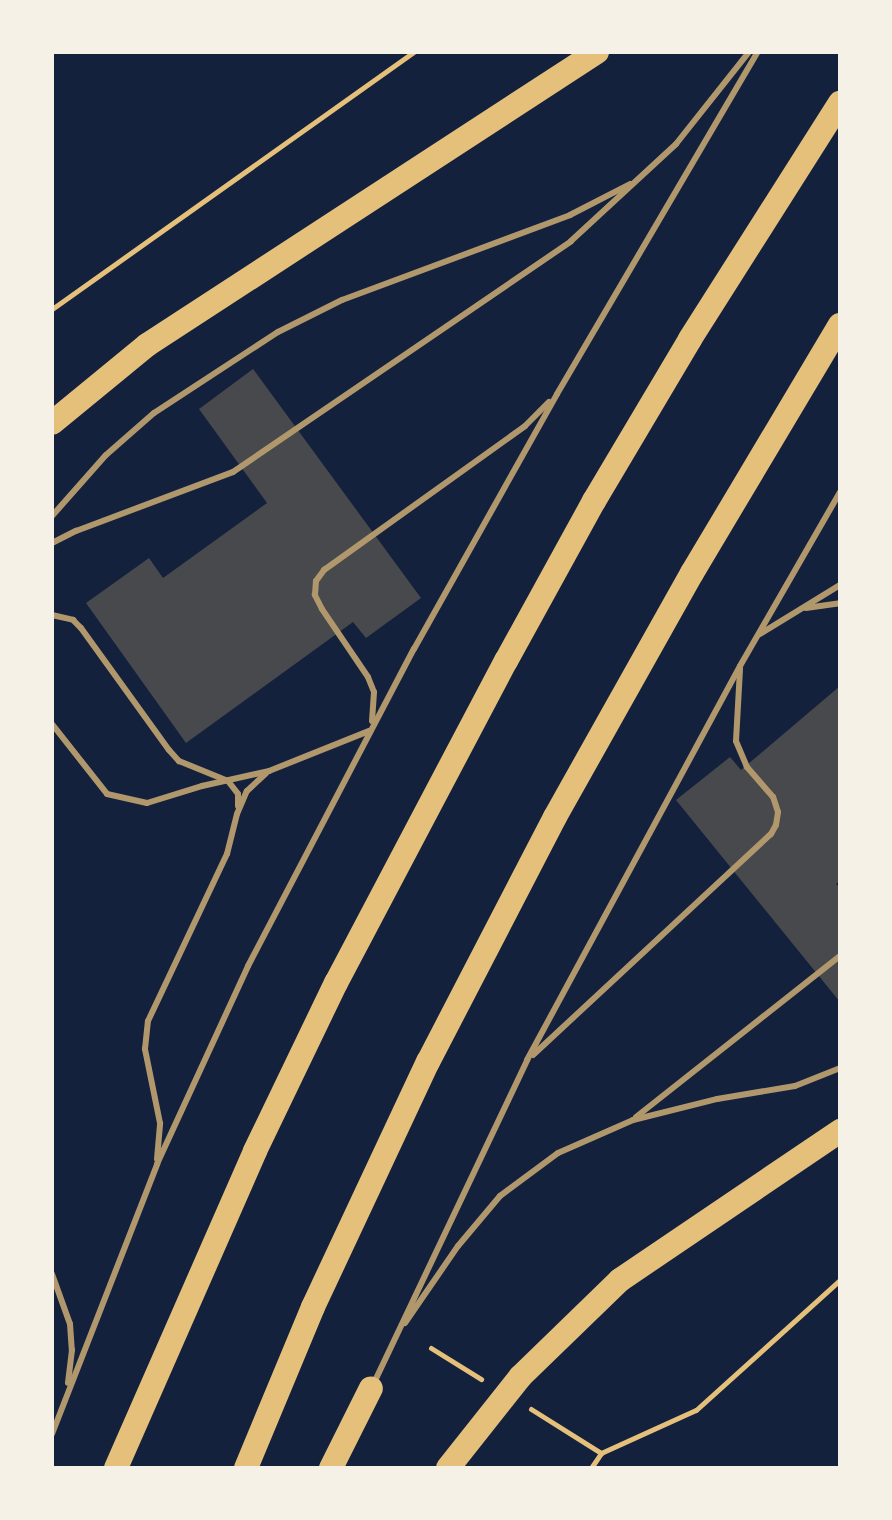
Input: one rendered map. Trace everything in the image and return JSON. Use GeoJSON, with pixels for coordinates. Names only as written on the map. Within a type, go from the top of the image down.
{"type":"FeatureCollection","features":[{"type":"Feature","properties":{"kind":"highway"},"geometry":{"type":"LineString","coordinates":[[52,423],[147,345],[597,52]]}},
{"type":"Feature","properties":{"kind":"highway"},"geometry":{"type":"LineString","coordinates":[[116,1468],[255,1151],[336,983],[499,674],[594,501],[690,339],[840,103]]}},
{"type":"Feature","properties":{"kind":"highway"},"geometry":{"type":"LineString","coordinates":[[246,1468],[327,1278],[428,1062],[513,899],[692,573],[840,325]]}},
{"type":"Feature","properties":{"kind":"highway"},"geometry":{"type":"LineString","coordinates":[[448,1468],[521,1376],[620,1280],[840,1131]]}},
{"type":"Feature","properties":{"kind":"highway"},"geometry":{"type":"LineString","coordinates":[[331,1468],[371,1388]]}},
{"type":"Feature","properties":{"kind":"lane"},"geometry":{"type":"LineString","coordinates":[[52,543],[76,531],[233,472],[571,241],[676,144],[749,52]]}},
{"type":"Feature","properties":{"kind":"lane"},"geometry":{"type":"LineString","coordinates":[[52,1434],[157,1164],[248,966],[370,731],[557,394],[758,52]]}},
{"type":"Feature","properties":{"kind":"lane"},"geometry":{"type":"LineString","coordinates":[[52,516],[106,455],[154,413],[278,332],[342,300],[570,215],[643,176]]}},
{"type":"Feature","properties":{"kind":"lane"},"geometry":{"type":"LineString","coordinates":[[370,731],[375,709],[371,685],[322,609],[315,595],[316,581],[324,570],[525,426],[557,394]]}},
{"type":"Feature","properties":{"kind":"lane"},"geometry":{"type":"LineString","coordinates":[[371,1388],[527,1060],[740,666],[840,492]]}},
{"type":"Feature","properties":{"kind":"lane"},"geometry":{"type":"LineString","coordinates":[[757,636],[840,585]]}},
{"type":"Feature","properties":{"kind":"lane"},"geometry":{"type":"LineString","coordinates":[[802,608],[840,603]]}},
{"type":"Feature","properties":{"kind":"lane"},"geometry":{"type":"LineString","coordinates":[[52,615],[73,620],[81,628],[179,761],[228,781],[238,794],[237,814]]}},
{"type":"Feature","properties":{"kind":"lane"},"geometry":{"type":"LineString","coordinates":[[527,1060],[771,834],[776,825],[778,812],[773,797],[747,767],[736,741],[740,666]]}},
{"type":"Feature","properties":{"kind":"lane"},"geometry":{"type":"LineString","coordinates":[[52,724],[98,786],[119,799],[147,803],[269,771],[370,731]]}},
{"type":"Feature","properties":{"kind":"lane"},"geometry":{"type":"LineString","coordinates":[[157,1164],[160,1123],[145,1049],[148,1021],[227,854],[237,814],[247,791],[269,771]]}},
{"type":"Feature","properties":{"kind":"lane"},"geometry":{"type":"LineString","coordinates":[[633,1120],[840,956]]}},
{"type":"Feature","properties":{"kind":"lane"},"geometry":{"type":"LineString","coordinates":[[394,1339],[458,1246],[500,1196],[558,1153],[633,1120],[717,1099],[795,1086],[840,1068]]}},
{"type":"Feature","properties":{"kind":"lane"},"geometry":{"type":"LineString","coordinates":[[52,1274],[70,1324],[72,1350],[67,1393]]}},
{"type":"Feature","properties":{"kind":"path"},"geometry":{"type":"LineString","coordinates":[[52,309],[414,52]]}},
{"type":"Feature","properties":{"kind":"path"},"geometry":{"type":"LineString","coordinates":[[591,1468],[601,1453],[696,1410],[840,1280]]}},
{"type":"Feature","properties":{"kind":"building"},"geometry":{"type":"Polygon","coordinates":[[[253,369],[421,598],[366,638],[353,622],[186,743],[86,603],[149,558],[163,578],[267,503],[199,409],[253,369]]]}},
{"type":"Feature","properties":{"kind":"building"},"geometry":{"type":"Polygon","coordinates":[[[840,686],[840,881],[836,884],[840,888],[840,1002],[676,800],[730,757],[741,770],[840,686]]]}}]}
